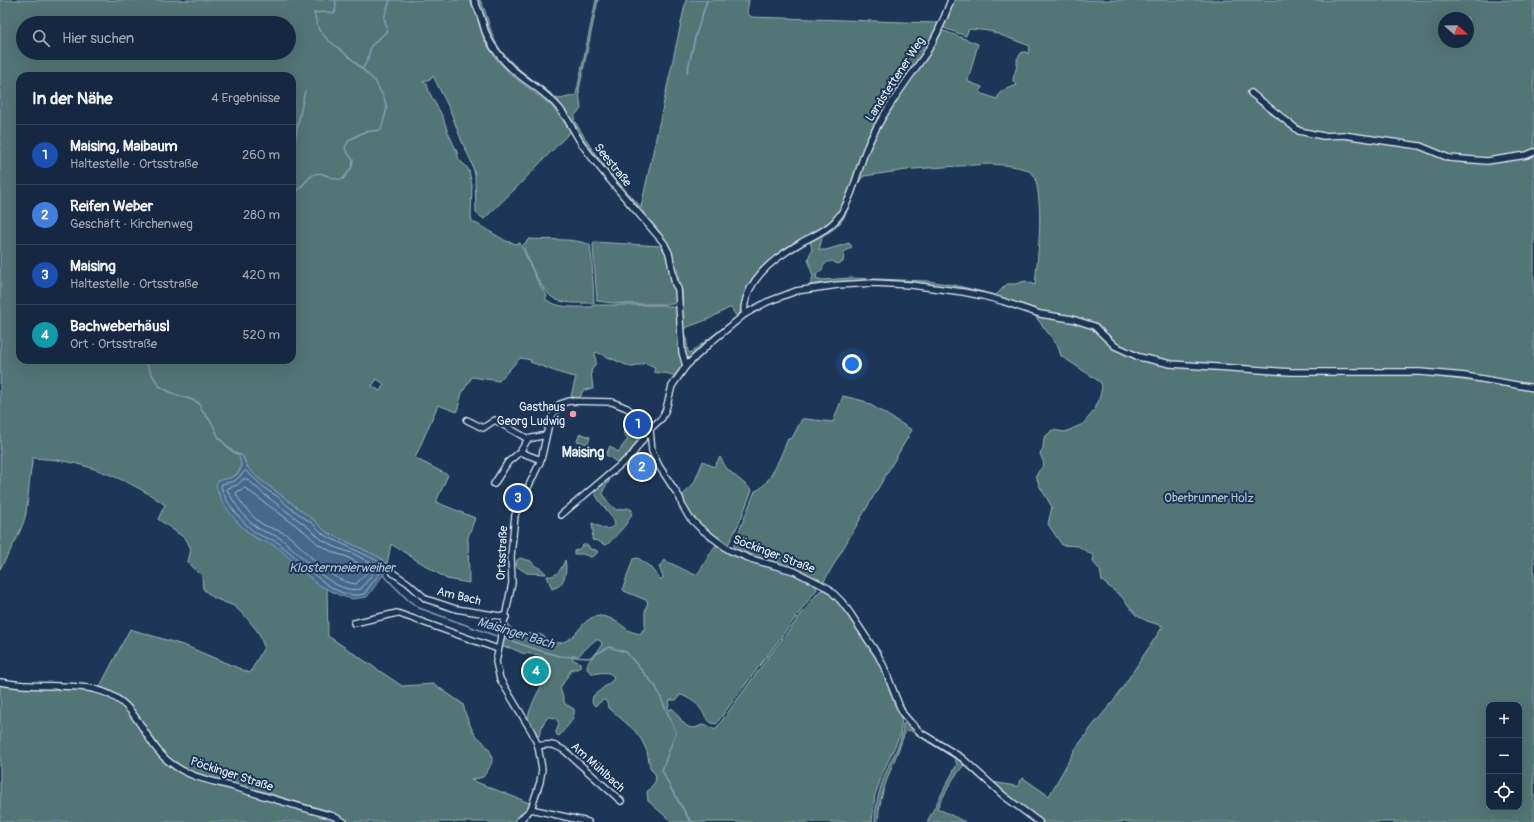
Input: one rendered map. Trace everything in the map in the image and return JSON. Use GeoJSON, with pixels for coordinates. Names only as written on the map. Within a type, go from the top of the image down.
{"type":"FeatureCollection","features":[{"type":"Feature","properties":{"kind":"street","name":"Seestraße"},"geometry":{"type":"LineString","coordinates":[[474,0],[492,44],[500,56],[511,68],[544,93],[559,108],[598,166],[664,243],[669,253],[675,284],[678,289],[682,352],[686,366]]}},
{"type":"Feature","properties":{"kind":"street","name":"Landstettener Weg"},"geometry":{"type":"LineString","coordinates":[[745,314],[743,310],[749,292],[763,270],[781,255],[826,229],[841,215],[848,202],[867,147],[875,130],[896,94],[932,43],[951,0]]}},
{"type":"Feature","properties":{"kind":"street"},"geometry":{"type":"LineString","coordinates":[[1251,93],[1299,132],[1323,136],[1343,135],[1420,146],[1449,158],[1487,160],[1534,152]]}},
{"type":"Feature","properties":{"kind":"street"},"geometry":{"type":"LineString","coordinates":[[561,515],[632,455],[650,429],[662,418],[672,386],[686,366],[710,343],[745,314],[768,302],[806,289],[854,283],[911,285],[963,292],[1002,301],[1040,314],[1072,319],[1094,326],[1115,346],[1121,349],[1139,357],[1171,364],[1291,372],[1420,372],[1465,376],[1534,388]]}},
{"type":"Feature","properties":{"kind":"street","name":"Ortsstraße"},"geometry":{"type":"LineString","coordinates":[[531,809],[540,782],[542,769],[538,746],[532,732],[500,679],[496,662],[512,583],[511,556],[515,515],[541,460],[550,419],[560,404],[570,401],[612,402],[627,408],[642,420],[650,429]]}},
{"type":"Feature","properties":{"kind":"street"},"geometry":{"type":"LineString","coordinates":[[468,420],[483,428],[496,420],[528,439],[546,435]]}},
{"type":"Feature","properties":{"kind":"street","name":"Söckinger Straße"},"geometry":{"type":"LineString","coordinates":[[650,429],[652,451],[659,466],[680,498],[689,517],[700,528],[729,550],[751,559],[794,571],[828,588],[847,610],[878,655],[897,701],[907,719],[921,733],[962,758],[1004,796],[1039,822]]}},
{"type":"Feature","properties":{"kind":"street"},"geometry":{"type":"LineString","coordinates":[[494,484],[508,462],[520,452],[528,439]]}},
{"type":"Feature","properties":{"kind":"street"},"geometry":{"type":"LineString","coordinates":[[520,452],[541,460]]}},
{"type":"Feature","properties":{"kind":"street","name":"Am Bach"},"geometry":{"type":"LineString","coordinates":[[393,573],[426,599],[456,609],[506,617]]}},
{"type":"Feature","properties":{"kind":"street"},"geometry":{"type":"LineString","coordinates":[[354,623],[397,614],[499,646]]}},
{"type":"Feature","properties":{"kind":"street","name":"Pöckinger Straße"},"geometry":{"type":"LineString","coordinates":[[0,682],[28,685],[78,686],[94,689],[108,694],[123,703],[133,714],[162,756],[174,766],[189,774],[333,816],[344,822]]}},
{"type":"Feature","properties":{"kind":"street","name":"Am Mühlbach"},"geometry":{"type":"LineString","coordinates":[[538,746],[546,744],[556,745],[565,751],[620,801]]}},
{"type":"Feature","properties":{"kind":"street"},"geometry":{"type":"LineString","coordinates":[[518,822],[531,809],[588,822]]}},
{"type":"Feature","properties":{"kind":"green space"},"geometry":{"type":"Polygon","coordinates":[[[0,0],[469,0],[475,11],[484,40],[497,60],[510,74],[551,105],[571,131],[484,219],[476,212],[475,175],[471,161],[450,110],[433,76],[431,79],[423,81],[427,84],[429,92],[443,117],[459,160],[469,171],[472,185],[472,221],[506,241],[517,244],[520,243],[538,282],[547,296],[545,299],[550,302],[562,306],[574,307],[592,307],[593,305],[663,305],[676,308],[684,364],[674,376],[654,372],[655,367],[644,363],[631,367],[596,352],[596,363],[591,371],[593,389],[584,390],[578,399],[571,396],[576,377],[559,373],[530,362],[531,360],[520,358],[499,381],[472,377],[462,393],[457,412],[438,405],[415,458],[448,475],[436,502],[475,518],[468,537],[469,583],[447,579],[391,544],[387,564],[379,557],[326,532],[315,521],[258,478],[248,468],[243,457],[239,455],[241,465],[239,471],[237,474],[228,479],[221,480],[218,493],[234,518],[244,529],[256,538],[275,545],[281,549],[308,576],[327,589],[328,636],[402,686],[434,684],[463,704],[467,719],[474,733],[487,747],[492,756],[489,768],[483,777],[471,780],[532,804],[518,822],[0,822],[0,682],[98,690],[130,629],[186,646],[250,673],[264,647],[259,633],[246,617],[234,606],[214,598],[203,589],[202,576],[188,562],[191,549],[186,539],[158,519],[165,505],[143,490],[116,477],[89,467],[59,460],[33,458],[25,519],[15,542],[0,569],[0,0]],[[377,379],[372,386],[380,391],[384,384],[377,379]]]}},
{"type":"Feature","properties":{"kind":"green space"},"geometry":{"type":"Polygon","coordinates":[[[477,0],[480,0],[495,41],[507,58],[556,98],[560,99],[576,95],[596,0],[598,0],[579,90],[581,109],[575,115],[574,120],[593,151],[641,207],[686,0],[749,0],[747,12],[751,17],[935,23],[940,21],[948,0],[950,0],[933,38],[883,114],[849,198],[831,223],[767,265],[743,305],[738,317],[687,360],[684,357],[682,289],[680,287],[677,268],[668,243],[592,152],[559,104],[506,60],[493,40],[477,0]],[[731,308],[709,319],[685,328],[688,352],[690,353],[737,317],[731,308]]]}},
{"type":"Feature","properties":{"kind":"green space","name":"Oberbrunner Holz"},"geometry":{"type":"Polygon","coordinates":[[[952,0],[1534,0],[1534,822],[1042,822],[992,782],[1019,786],[1019,781],[1023,778],[1049,796],[1076,748],[1113,702],[1163,626],[1147,621],[1136,615],[1122,597],[1102,581],[1100,570],[1093,562],[1094,556],[1078,546],[1062,545],[1048,524],[1052,507],[1039,485],[1036,476],[1043,466],[1040,454],[1043,448],[1044,438],[1052,430],[1065,432],[1083,424],[1094,411],[1099,400],[1102,387],[1101,383],[1061,356],[1058,346],[1029,308],[962,289],[922,283],[847,281],[810,285],[813,277],[808,259],[812,249],[810,241],[836,222],[876,131],[940,33],[943,31],[947,32],[978,44],[968,80],[969,82],[982,87],[980,93],[997,99],[1001,91],[1017,85],[1013,81],[1017,59],[1022,52],[1026,52],[1028,54],[1030,46],[990,31],[971,29],[968,30],[966,36],[943,27],[952,0]],[[989,164],[914,169],[864,176],[855,190],[843,219],[836,227],[822,238],[819,250],[826,250],[849,243],[852,247],[844,252],[843,262],[838,264],[830,261],[826,263],[821,271],[817,273],[816,278],[822,280],[851,278],[927,281],[954,285],[996,295],[1007,284],[1015,284],[1025,281],[1035,285],[1040,217],[1038,190],[1035,177],[1027,170],[1014,166],[989,164]],[[1190,362],[1189,364],[1204,369],[1272,374],[1421,375],[1503,385],[1514,383],[1397,369],[1290,370],[1190,362]]]}},
{"type":"Feature","properties":{"kind":"green space"},"geometry":{"type":"Polygon","coordinates":[[[529,239],[569,240],[590,245],[594,303],[566,302],[551,297],[536,276],[528,259],[523,245],[529,239]]]}},
{"type":"Feature","properties":{"kind":"green space"},"geometry":{"type":"Polygon","coordinates":[[[594,242],[661,246],[671,265],[676,302],[673,304],[635,304],[597,301],[593,246],[594,242]]]}},
{"type":"Feature","properties":{"kind":"green space"},"geometry":{"type":"Polygon","coordinates":[[[843,396],[864,401],[912,430],[823,583],[737,551],[734,548],[734,544],[755,491],[760,488],[770,477],[788,439],[792,438],[802,419],[833,422],[843,396]]]}},
{"type":"Feature","properties":{"kind":"green space"},"geometry":{"type":"Polygon","coordinates":[[[627,427],[637,437],[635,446],[620,464],[606,455],[610,446],[618,452],[628,439],[623,433],[627,427]]]}},
{"type":"Feature","properties":{"kind":"green space"},"geometry":{"type":"Polygon","coordinates":[[[580,433],[590,437],[588,444],[577,441],[580,433]]]}},
{"type":"Feature","properties":{"kind":"green space"},"geometry":{"type":"Polygon","coordinates":[[[720,457],[727,469],[752,490],[740,521],[728,545],[699,524],[687,511],[681,497],[694,483],[703,461],[714,467],[720,457]]]}},
{"type":"Feature","properties":{"kind":"green space"},"geometry":{"type":"Polygon","coordinates":[[[609,478],[610,479],[603,491],[604,496],[617,510],[628,508],[632,510],[632,514],[627,523],[608,544],[605,545],[598,541],[592,540],[592,523],[606,529],[615,525],[612,517],[598,499],[594,490],[609,478]]]}},
{"type":"Feature","properties":{"kind":"green space"},"geometry":{"type":"Polygon","coordinates":[[[583,545],[588,545],[590,549],[598,552],[594,556],[590,557],[583,554],[574,554],[574,551],[583,545]]]}},
{"type":"Feature","properties":{"kind":"green space"},"geometry":{"type":"Polygon","coordinates":[[[716,545],[728,551],[803,578],[815,584],[817,589],[716,724],[708,720],[697,704],[681,695],[676,700],[670,700],[668,708],[670,710],[672,708],[674,710],[686,726],[694,728],[705,724],[715,730],[817,594],[821,590],[827,591],[846,611],[876,656],[902,717],[900,735],[884,770],[875,795],[872,822],[672,822],[648,801],[647,792],[655,782],[656,776],[650,767],[647,751],[641,739],[634,730],[609,708],[606,701],[603,700],[595,706],[592,702],[593,696],[613,680],[614,677],[610,673],[593,674],[587,669],[587,665],[601,647],[602,643],[599,640],[595,640],[578,656],[573,655],[572,659],[580,663],[580,667],[577,669],[572,669],[560,688],[565,704],[574,709],[574,716],[568,726],[559,736],[556,732],[559,724],[558,721],[553,718],[548,717],[543,724],[539,736],[536,735],[530,727],[528,718],[531,708],[541,687],[544,682],[550,678],[552,672],[550,670],[549,661],[539,655],[522,653],[511,648],[501,647],[508,624],[515,632],[521,634],[540,634],[553,643],[564,642],[570,639],[588,620],[601,616],[612,619],[629,631],[640,634],[645,627],[645,612],[648,601],[624,591],[623,588],[633,559],[638,558],[649,566],[660,579],[663,577],[659,567],[664,560],[696,575],[716,545]]]}},
{"type":"Feature","properties":{"kind":"green space"},"geometry":{"type":"Polygon","coordinates":[[[520,558],[531,561],[546,574],[527,573],[516,566],[517,560],[520,558]]]}},
{"type":"Feature","properties":{"kind":"green space"},"geometry":{"type":"Polygon","coordinates":[[[565,560],[566,569],[564,580],[559,586],[552,589],[547,576],[556,574],[561,569],[565,560]]]}},
{"type":"Feature","properties":{"kind":"green space"},"geometry":{"type":"Polygon","coordinates":[[[906,723],[955,754],[1036,822],[1033,822],[1004,800],[964,765],[953,779],[937,808],[965,822],[927,822],[957,764],[954,758],[909,730],[904,735],[884,788],[878,822],[875,822],[877,800],[881,786],[900,740],[903,724],[906,723]]]}},
{"type":"Feature","properties":{"kind":"water","name":"Klostermeierweiher"},"geometry":{"type":"Polygon","coordinates":[[[241,454],[248,468],[258,478],[315,521],[326,532],[379,557],[387,564],[386,571],[367,597],[352,599],[341,596],[317,584],[280,549],[255,537],[236,521],[221,499],[216,484],[218,481],[233,477],[239,473],[241,465],[239,455],[241,454]]]}},
{"type":"Feature","properties":{"kind":"waterway","name":"Maisinger Bach"},"geometry":{"type":"LineString","coordinates":[[296,192],[310,177],[316,174],[324,174],[335,179],[343,179],[352,167],[353,160],[345,148],[349,140],[364,132],[381,130],[387,108],[384,98],[375,81],[353,60],[327,39],[319,30],[314,13],[335,13],[335,0]]}},
{"type":"Feature","properties":{"kind":"waterway"},"geometry":{"type":"LineString","coordinates":[[363,68],[367,61],[371,46],[386,32],[387,27],[384,18],[390,0]]}},
{"type":"Feature","properties":{"kind":"waterway"},"geometry":{"type":"LineString","coordinates":[[687,73],[695,38],[707,0]]}},
{"type":"Feature","properties":{"kind":"waterway"},"geometry":{"type":"LineString","coordinates":[[296,133],[305,91]]}},
{"type":"Feature","properties":{"kind":"waterway","name":"Maisinger Bach"},"geometry":{"type":"LineString","coordinates":[[146,364],[159,386],[174,394],[199,403],[201,409],[212,423],[219,438],[232,451],[239,455]]}},
{"type":"Feature","properties":{"kind":"waterway","name":"Maisinger Bach"},"geometry":{"type":"LineString","coordinates":[[383,575],[408,600],[419,608],[499,637]]}},
{"type":"Feature","properties":{"kind":"waterway","name":"Maisinger Bach"},"geometry":{"type":"LineString","coordinates":[[503,638],[559,656],[589,658],[609,647],[626,652],[656,687],[676,732],[662,770],[689,819],[693,822]]}},
{"type":"Feature","properties":{"kind":"place","name":"Gasthaus Georg Ludwig"},"geometry":{"type":"Point","coordinates":[573,414]}},
{"type":"Feature","properties":{"kind":"place","name":"Maising, Maibaum"},"geometry":{"type":"Point","coordinates":[638,424]}},
{"type":"Feature","properties":{"kind":"place","name":"Reifen Weber"},"geometry":{"type":"Point","coordinates":[642,467]}},
{"type":"Feature","properties":{"kind":"place","name":"Maising"},"geometry":{"type":"Point","coordinates":[518,498]}},
{"type":"Feature","properties":{"kind":"place","name":"Bachweberhäusl"},"geometry":{"type":"Point","coordinates":[536,671]}},
{"type":"Feature","properties":{"kind":"district","name":"Maising"},"geometry":{"type":"Point","coordinates":[583,452]}}]}
